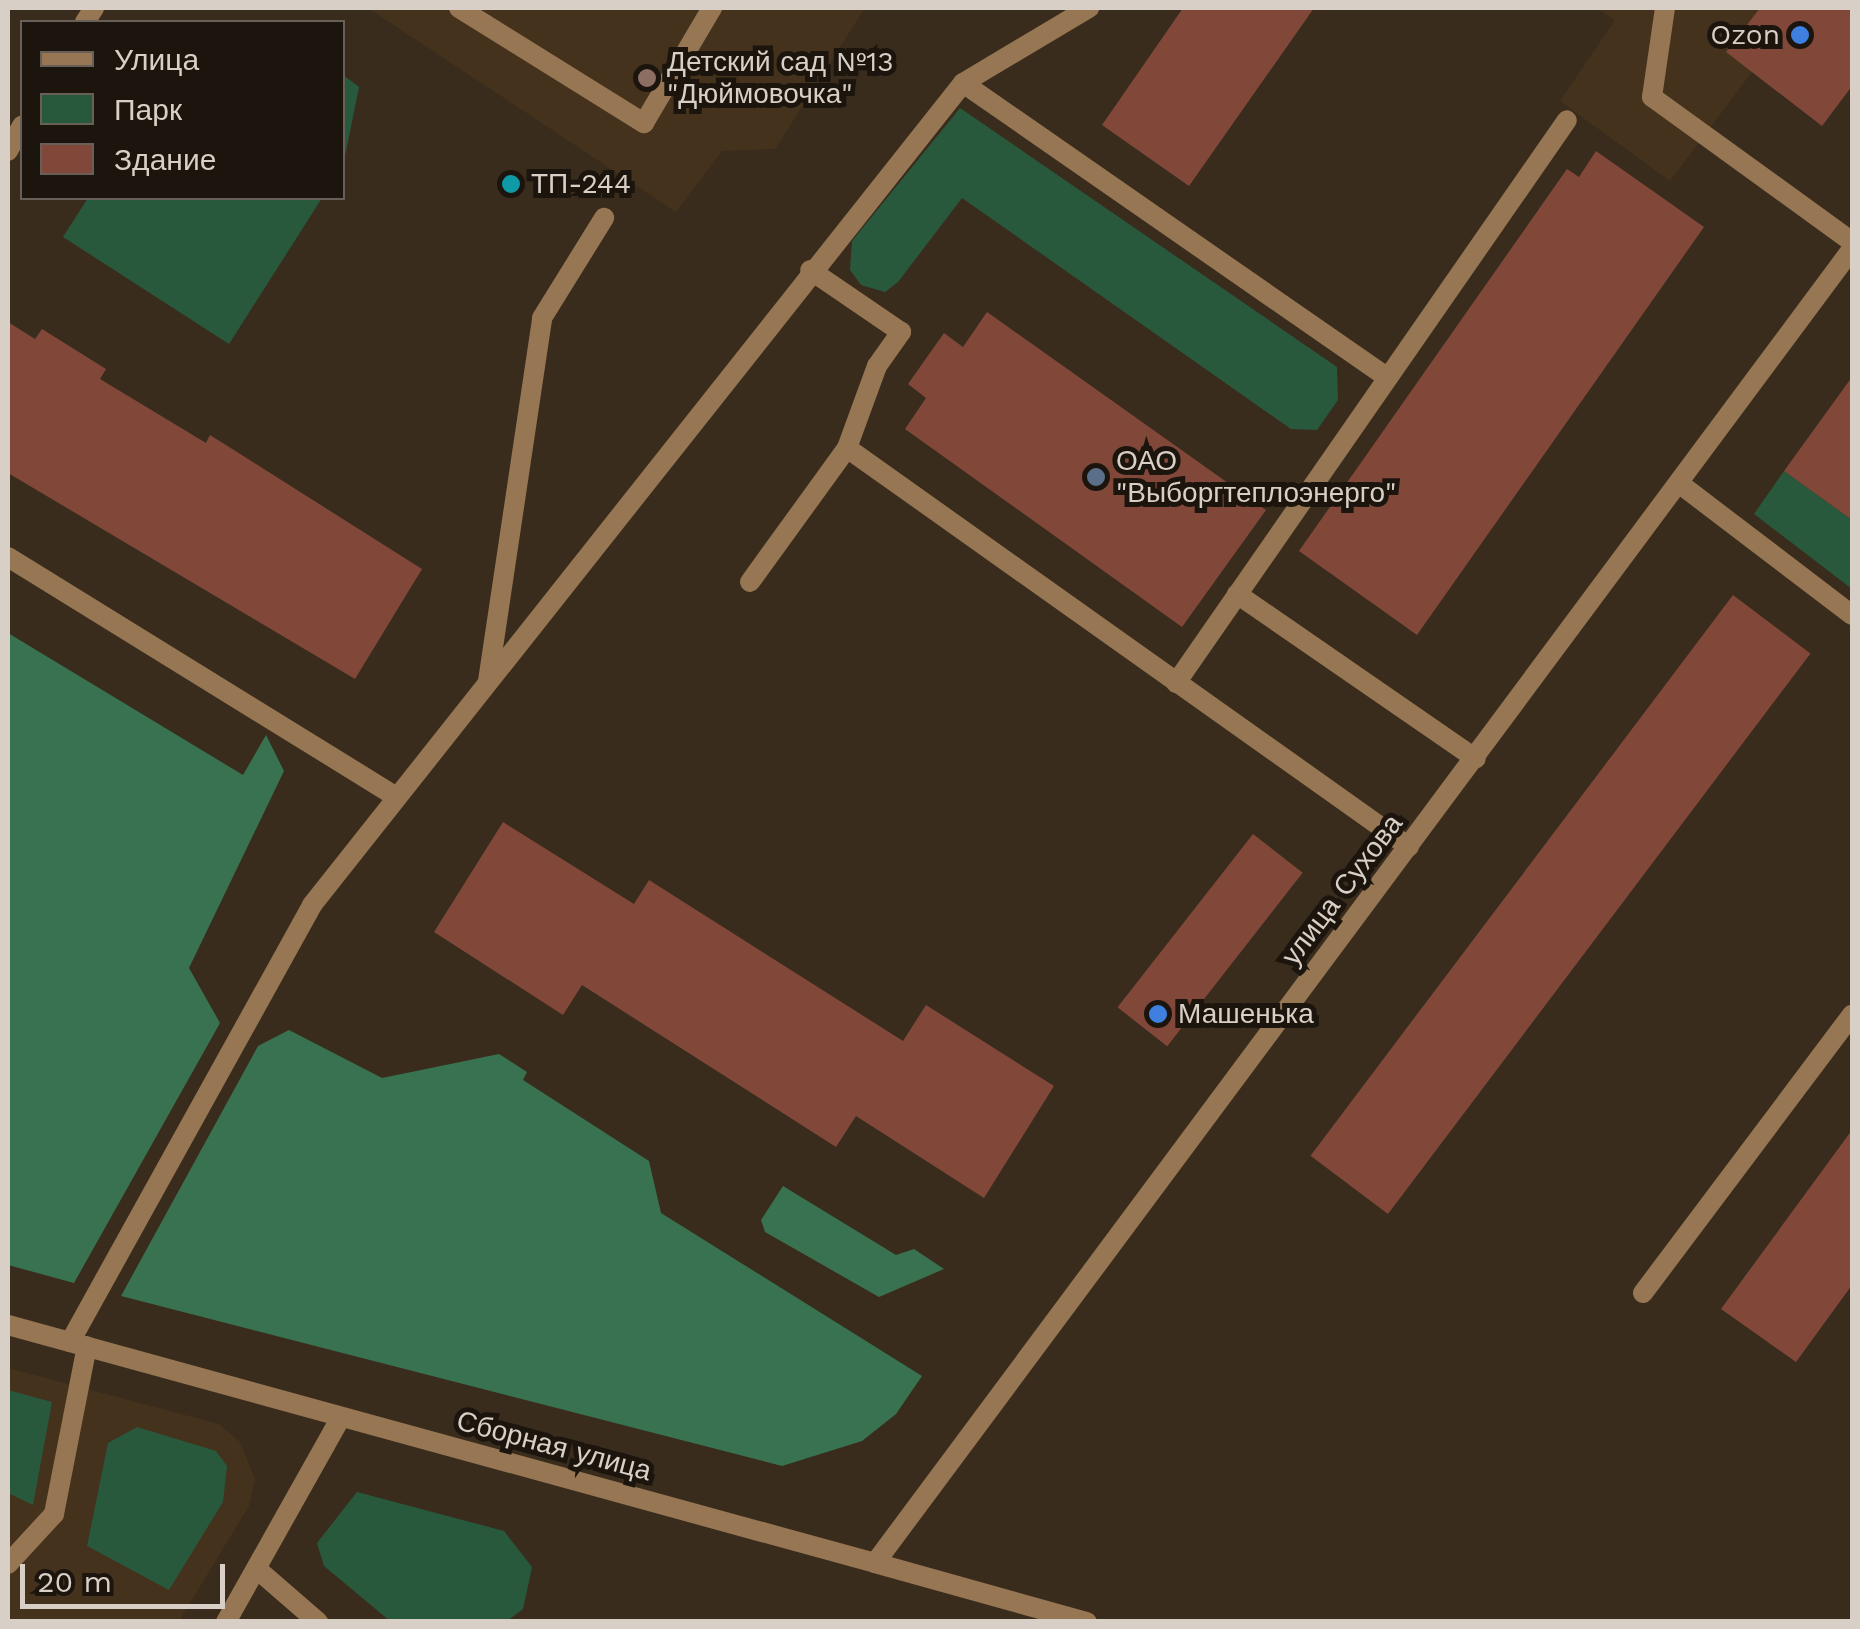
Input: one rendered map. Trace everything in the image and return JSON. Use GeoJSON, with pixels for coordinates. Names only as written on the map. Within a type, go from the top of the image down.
{"type":"FeatureCollection","features":[{"type":"Feature","properties":{"kind":"street"},"geometry":{"type":"LineString","coordinates":[[459,8],[644,123],[712,8]]}},
{"type":"Feature","properties":{"kind":"street"},"geometry":{"type":"LineString","coordinates":[[8,1564],[54,1514],[79,1344],[297,928],[396,796],[810,270],[963,83],[1089,8]]}},
{"type":"Feature","properties":{"kind":"street"},"geometry":{"type":"LineString","coordinates":[[1665,8],[1652,97],[1852,246]]}},
{"type":"Feature","properties":{"kind":"street"},"geometry":{"type":"LineString","coordinates":[[963,83],[1388,378]]}},
{"type":"Feature","properties":{"kind":"street"},"geometry":{"type":"LineString","coordinates":[[1176,683],[1568,120]]}},
{"type":"Feature","properties":{"kind":"street"},"geometry":{"type":"LineString","coordinates":[[488,681],[542,318],[604,218]]}},
{"type":"Feature","properties":{"kind":"street","name":"улица Сухова"},"geometry":{"type":"LineString","coordinates":[[875,1563],[1476,760],[1852,246]]}},
{"type":"Feature","properties":{"kind":"street"},"geometry":{"type":"LineString","coordinates":[[750,582],[847,448],[877,366],[901,332],[810,270]]}},
{"type":"Feature","properties":{"kind":"street"},"geometry":{"type":"LineString","coordinates":[[847,448],[1409,847]]}},
{"type":"Feature","properties":{"kind":"street"},"geometry":{"type":"LineString","coordinates":[[1680,484],[1852,615]]}},
{"type":"Feature","properties":{"kind":"street"},"geometry":{"type":"LineString","coordinates":[[8,557],[396,796]]}},
{"type":"Feature","properties":{"kind":"street"},"geometry":{"type":"LineString","coordinates":[[1237,594],[1476,760]]}},
{"type":"Feature","properties":{"kind":"street"},"geometry":{"type":"LineString","coordinates":[[1643,1293],[1852,1015]]}},
{"type":"Feature","properties":{"kind":"street","name":"Сборная улица"},"geometry":{"type":"LineString","coordinates":[[8,1325],[1087,1622]]}},
{"type":"Feature","properties":{"kind":"street"},"geometry":{"type":"LineString","coordinates":[[226,1622],[342,1416]]}},
{"type":"Feature","properties":{"kind":"street"},"geometry":{"type":"LineString","coordinates":[[257,1569],[318,1622]]}},
{"type":"Feature","properties":{"kind":"shaded area","name":"Детский сад №13 \"Дюймовочка\""},"geometry":{"type":"Polygon","coordinates":[[[368,8],[865,8],[775,149],[722,151],[676,212],[368,8]]]}},
{"type":"Feature","properties":{"kind":"shaded area"},"geometry":{"type":"Polygon","coordinates":[[[1596,8],[1852,8],[1852,86],[1822,126],[1752,72],[1670,181],[1560,101],[1615,20],[1596,8]]]}},
{"type":"Feature","properties":{"kind":"shaded area"},"geometry":{"type":"Polygon","coordinates":[[[8,1368],[219,1424],[240,1442],[255,1479],[249,1506],[179,1621],[8,1621],[8,1368]]]}},
{"type":"Feature","properties":{"kind":"green space"},"geometry":{"type":"Polygon","coordinates":[[[345,76],[359,87],[345,156],[345,76]]]}},
{"type":"Feature","properties":{"kind":"green space"},"geometry":{"type":"Polygon","coordinates":[[[960,108],[1337,367],[1338,400],[1317,430],[1291,429],[962,198],[898,282],[885,292],[861,285],[850,270],[852,241],[960,108]]]}},
{"type":"Feature","properties":{"kind":"green space"},"geometry":{"type":"Polygon","coordinates":[[[87,200],[321,200],[229,344],[63,237],[87,200]]]}},
{"type":"Feature","properties":{"kind":"green space"},"geometry":{"type":"Polygon","coordinates":[[[1784,471],[1852,520],[1852,589],[1754,514],[1784,471]]]}},
{"type":"Feature","properties":{"kind":"green space"},"geometry":{"type":"Polygon","coordinates":[[[8,633],[243,775],[266,735],[284,771],[189,968],[220,1023],[74,1283],[8,1265],[8,633]]]}},
{"type":"Feature","properties":{"kind":"green space"},"geometry":{"type":"Polygon","coordinates":[[[289,1030],[382,1078],[499,1054],[527,1072],[523,1080],[649,1161],[661,1213],[922,1376],[896,1414],[862,1441],[782,1466],[121,1296],[258,1046],[289,1030]]]}},
{"type":"Feature","properties":{"kind":"green space"},"geometry":{"type":"Polygon","coordinates":[[[783,1186],[896,1255],[914,1249],[944,1269],[879,1297],[765,1232],[761,1220],[783,1186]]]}},
{"type":"Feature","properties":{"kind":"green space"},"geometry":{"type":"Polygon","coordinates":[[[8,1390],[52,1402],[33,1505],[8,1493],[8,1390]]]}},
{"type":"Feature","properties":{"kind":"green space"},"geometry":{"type":"Polygon","coordinates":[[[137,1427],[216,1451],[227,1466],[223,1502],[169,1590],[87,1546],[108,1443],[137,1427]]]}},
{"type":"Feature","properties":{"kind":"green space"},"geometry":{"type":"Polygon","coordinates":[[[357,1492],[504,1531],[532,1567],[523,1609],[507,1621],[390,1621],[324,1566],[317,1543],[357,1492]]]}},
{"type":"Feature","properties":{"kind":"building"},"geometry":{"type":"Polygon","coordinates":[[[1183,8],[1314,8],[1189,186],[1102,125],[1183,8]]]}},
{"type":"Feature","properties":{"kind":"building"},"geometry":{"type":"Polygon","coordinates":[[[1760,8],[1852,8],[1852,86],[1822,126],[1726,52],[1760,8]]]}},
{"type":"Feature","properties":{"kind":"building"},"geometry":{"type":"Polygon","coordinates":[[[1596,151],[1704,227],[1417,635],[1299,551],[1567,169],[1579,177],[1596,151]]]}},
{"type":"Feature","properties":{"kind":"building","name":"ОАО \"Выборгтеплоэнерго\""},"geometry":{"type":"Polygon","coordinates":[[[987,312],[1266,510],[1182,627],[905,429],[926,398],[908,384],[944,333],[963,347],[987,312]]]}},
{"type":"Feature","properties":{"kind":"building"},"geometry":{"type":"Polygon","coordinates":[[[8,322],[35,339],[42,329],[106,369],[100,379],[206,443],[210,435],[422,569],[355,679],[8,473],[8,322]]]}},
{"type":"Feature","properties":{"kind":"building"},"geometry":{"type":"Polygon","coordinates":[[[1852,377],[1852,520],[1784,471],[1852,377]]]}},
{"type":"Feature","properties":{"kind":"building"},"geometry":{"type":"Polygon","coordinates":[[[1733,595],[1810,653],[1388,1214],[1311,1156],[1733,595]]]}},
{"type":"Feature","properties":{"kind":"building"},"geometry":{"type":"Polygon","coordinates":[[[503,822],[634,904],[649,880],[903,1041],[926,1005],[1054,1086],[984,1198],[856,1116],[836,1147],[582,985],[563,1015],[434,932],[503,822]]]}},
{"type":"Feature","properties":{"kind":"building"},"geometry":{"type":"Polygon","coordinates":[[[1253,834],[1303,873],[1167,1046],[1118,1007],[1253,834]]]}},
{"type":"Feature","properties":{"kind":"building"},"geometry":{"type":"Polygon","coordinates":[[[1852,1130],[1852,1285],[1796,1362],[1721,1309],[1852,1130]]]}},
{"type":"Feature","properties":{"kind":"place","name":"Ozon"},"geometry":{"type":"Point","coordinates":[1800,35]}},
{"type":"Feature","properties":{"kind":"place","name":"Детский сад №13 \"Дюймовочка\""},"geometry":{"type":"Point","coordinates":[647,78]}},
{"type":"Feature","properties":{"kind":"place","name":"ТП-244"},"geometry":{"type":"Point","coordinates":[511,184]}},
{"type":"Feature","properties":{"kind":"place","name":"ОАО \"Выборгтеплоэнерго\""},"geometry":{"type":"Point","coordinates":[1096,477]}},
{"type":"Feature","properties":{"kind":"place","name":"Машенька"},"geometry":{"type":"Point","coordinates":[1158,1014]}}]}
